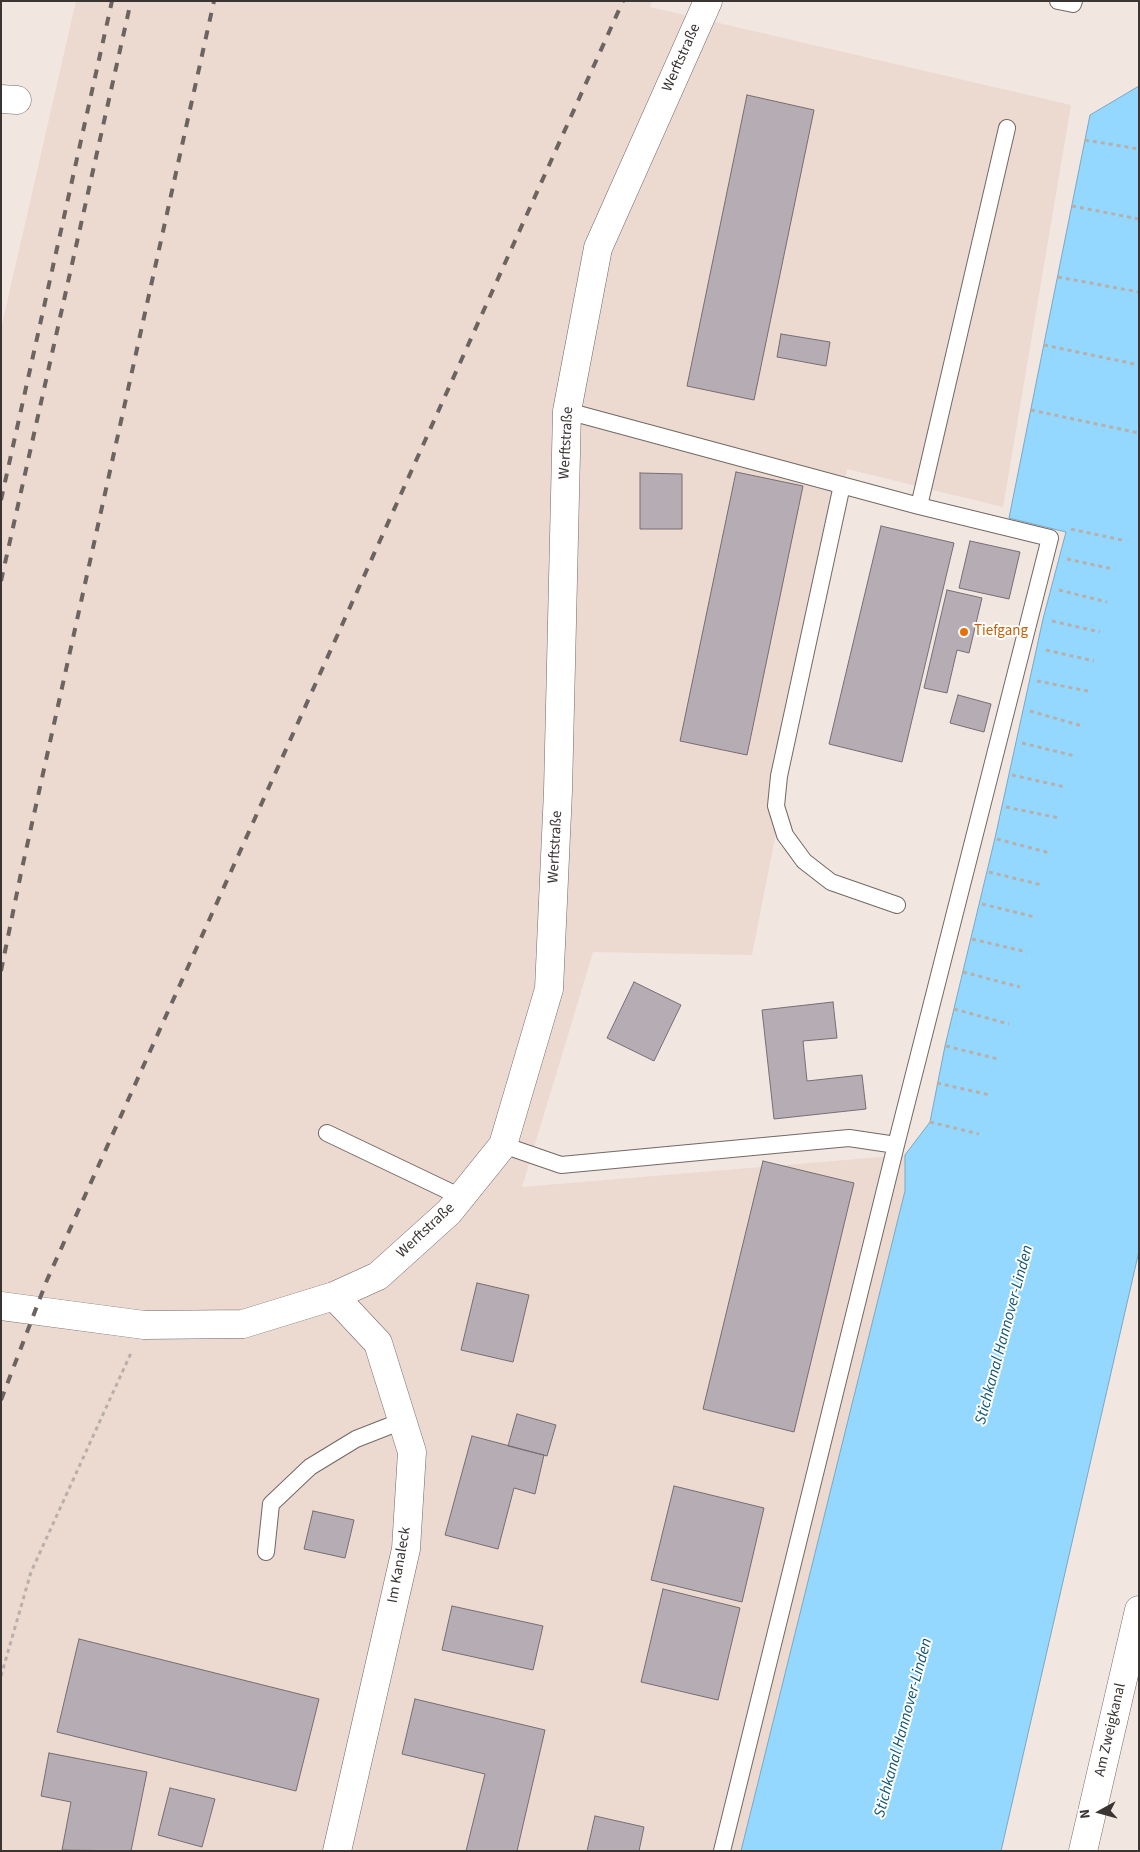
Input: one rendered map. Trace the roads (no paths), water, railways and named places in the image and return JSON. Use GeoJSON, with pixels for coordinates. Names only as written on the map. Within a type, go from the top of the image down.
{"type":"FeatureCollection","features":[{"type":"Feature","properties":{"kind":"street","name":"Werftstraße"},"geometry":{"type":"LineString","coordinates":[[1,1306],[144,1325],[243,1324],[334,1296],[378,1276],[450,1212],[503,1145],[549,989],[558,791],[567,411],[598,248],[708,1]]}},
{"type":"Feature","properties":{"kind":"street","name":"Im Kanaleck"},"geometry":{"type":"LineString","coordinates":[[334,1296],[378,1344],[412,1452],[406,1549],[337,1851]]}},
{"type":"Feature","properties":{"kind":"street","name":"Am Zweigkanal"},"geometry":{"type":"LineString","coordinates":[[1083,1851],[1139,1610]]}},
{"type":"Feature","properties":{"kind":"lane"},"geometry":{"type":"LineString","coordinates":[[1058,1],[1073,4],[1074,1]]}},
{"type":"Feature","properties":{"kind":"lane"},"geometry":{"type":"LineString","coordinates":[[919,506],[1007,128]]}},
{"type":"Feature","properties":{"kind":"lane"},"geometry":{"type":"LineString","coordinates":[[567,411],[919,506],[1050,538],[896,1145],[722,1851]]}},
{"type":"Feature","properties":{"kind":"lane"},"geometry":{"type":"LineString","coordinates":[[842,485],[780,776],[776,806],[785,835],[804,861],[831,882],[897,905]]}},
{"type":"Feature","properties":{"kind":"lane"},"geometry":{"type":"LineString","coordinates":[[327,1133],[462,1197]]}},
{"type":"Feature","properties":{"kind":"lane"},"geometry":{"type":"LineString","coordinates":[[503,1145],[561,1165],[849,1138],[896,1145]]}},
{"type":"Feature","properties":{"kind":"lane"},"geometry":{"type":"LineString","coordinates":[[266,1552],[271,1504],[310,1467],[356,1439],[402,1420]]}},
{"type":"Feature","properties":{"kind":"water","name":"Stichkanal Hannover-Linden"},"geometry":{"type":"Polygon","coordinates":[[[1139,86],[1139,1251],[1001,1851],[741,1851],[905,1191],[905,1155],[930,1122],[945,1046],[995,838],[1043,619],[1066,532],[1009,518],[1090,115],[1139,86]]]}},
{"type":"Feature","properties":{"kind":"railway"},"geometry":{"type":"LineString","coordinates":[[1,500],[112,1]]}},
{"type":"Feature","properties":{"kind":"railway"},"geometry":{"type":"LineString","coordinates":[[1,581],[131,1]]}},
{"type":"Feature","properties":{"kind":"railway"},"geometry":{"type":"LineString","coordinates":[[1,971],[214,1]]}},
{"type":"Feature","properties":{"kind":"railway"},"geometry":{"type":"LineString","coordinates":[[1,1400],[47,1280],[623,1]]}},
{"type":"Feature","properties":{"kind":"place","name":"Tiefgang"},"geometry":{"type":"Point","coordinates":[964,632]}}]}
